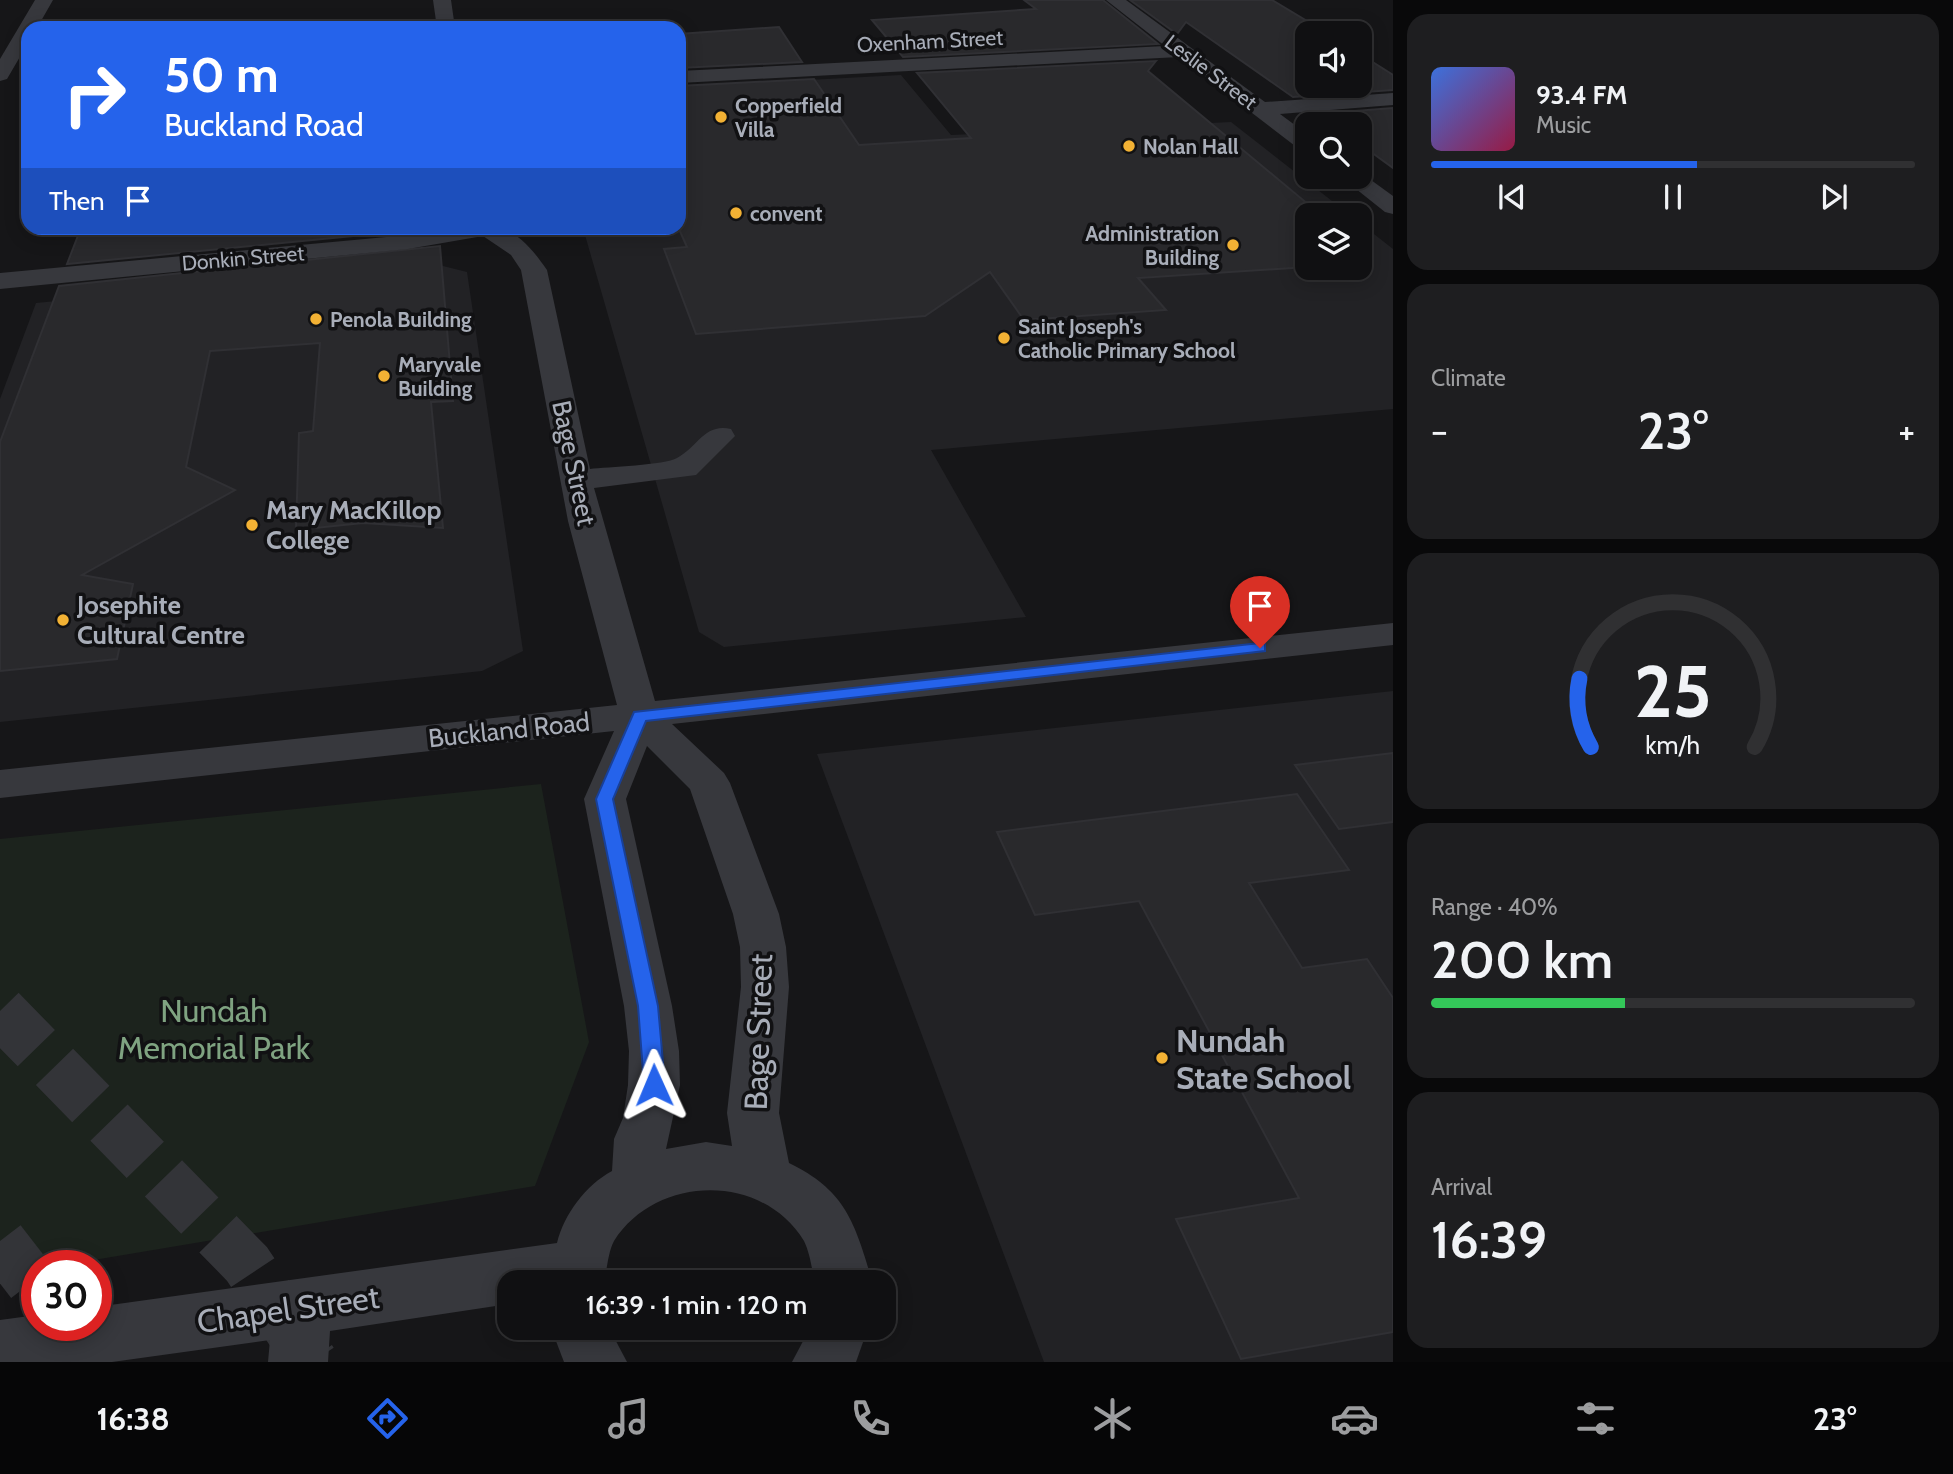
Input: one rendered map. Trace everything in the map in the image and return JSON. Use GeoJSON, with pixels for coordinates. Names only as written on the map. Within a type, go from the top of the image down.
{"type":"FeatureCollection","features":[{"type":"Feature","properties":{"kind":"street"},"geometry":{"type":"LineString","coordinates":[[32,21],[44,0]]}},
{"type":"Feature","properties":{"kind":"street"},"geometry":{"type":"LineString","coordinates":[[442,0],[445,21]]}},
{"type":"Feature","properties":{"kind":"street","name":"Leslie Street"},"geometry":{"type":"LineString","coordinates":[[1115,0],[1295,135]]}},
{"type":"Feature","properties":{"kind":"street"},"geometry":{"type":"LineString","coordinates":[[0,75],[21,39]]}},
{"type":"Feature","properties":{"kind":"street","name":"Oxenham Street"},"geometry":{"type":"LineString","coordinates":[[686,65],[1176,45]]}},
{"type":"Feature","properties":{"kind":"street","name":"Oxenham Street"},"geometry":{"type":"LineString","coordinates":[[686,77],[1176,45]]}},
{"type":"Feature","properties":{"kind":"street"},"geometry":{"type":"LineString","coordinates":[[1260,109],[1393,99]]}},
{"type":"Feature","properties":{"kind":"street"},"geometry":{"type":"LineString","coordinates":[[1368,189],[1393,207]]}},
{"type":"Feature","properties":{"kind":"street","name":"Donkin Street"},"geometry":{"type":"LineString","coordinates":[[0,281],[408,242],[447,235]]}},
{"type":"Feature","properties":{"kind":"street","name":"Bage Street"},"geometry":{"type":"LineString","coordinates":[[497,235],[520,250],[534,270],[584,521],[640,716],[709,783],[756,914],[763,947],[765,987],[753,1113],[764,1174]]}},
{"type":"Feature","properties":{"kind":"street"},"geometry":{"type":"LineString","coordinates":[[577,480],[685,468],[720,436]]}},
{"type":"Feature","properties":{"kind":"street","name":"Buckland Road"},"geometry":{"type":"LineString","coordinates":[[0,783],[1393,634]]}},
{"type":"Feature","properties":{"kind":"street"},"geometry":{"type":"LineString","coordinates":[[639,1181],[640,1139],[649,1118],[654,1085],[654,1051],[648,1006],[605,799],[640,716]]}},
{"type":"Feature","properties":{"kind":"street"},"geometry":{"type":"LineString","coordinates":[[577,1270],[588,1233],[602,1213],[610,1203],[639,1181],[680,1166],[723,1163],[764,1174],[800,1196],[828,1226],[843,1270]]}},
{"type":"Feature","properties":{"kind":"street","name":"Chapel Street"},"geometry":{"type":"LineString","coordinates":[[0,1349],[303,1306],[497,1284]]}},
{"type":"Feature","properties":{"kind":"street"},"geometry":{"type":"LineString","coordinates":[[298,1362],[303,1306]]}},
{"type":"Feature","properties":{"kind":"street"},"geometry":{"type":"LineString","coordinates":[[585,1340],[597,1362]]}},
{"type":"Feature","properties":{"kind":"shaded area","name":"Saint Joseph's Catholic Primary School"},"geometry":{"type":"Polygon","coordinates":[[[901,75],[951,135],[1231,122],[1295,172],[1295,189],[1317,189],[1335,203],[1295,203],[1295,280],[1372,280],[1372,232],[1393,249],[1393,409],[931,450],[1026,617],[724,647],[699,632],[585,235],[686,235],[686,87],[901,75]]]}},
{"type":"Feature","properties":{"kind":"shaded area","name":"Mary MacKillop College"},"geometry":{"type":"Polygon","coordinates":[[[435,264],[467,272],[523,651],[482,671],[0,722],[0,399],[36,303],[435,264]]]}},
{"type":"Feature","properties":{"kind":"shaded area","name":"Nundah State School"},"geometry":{"type":"Polygon","coordinates":[[[1393,691],[1393,1362],[1044,1362],[817,754],[1393,691]]]}},
{"type":"Feature","properties":{"kind":"green space","name":"Nundah Memorial Park"},"geometry":{"type":"Polygon","coordinates":[[[541,784],[589,1042],[535,1186],[112,1257],[112,1250],[21,1250],[21,1273],[0,1276],[0,839],[541,784]]]}},
{"type":"Feature","properties":{"kind":"building"},"geometry":{"type":"Polygon","coordinates":[[[1024,0],[1103,0],[1158,44],[903,57],[872,20],[1036,9],[1024,0]]]}},
{"type":"Feature","properties":{"kind":"building"},"geometry":{"type":"Polygon","coordinates":[[[1130,0],[1272,0],[1307,21],[1295,21],[1295,97],[1186,22],[1177,34],[1130,0]]]}},
{"type":"Feature","properties":{"kind":"building"},"geometry":{"type":"Polygon","coordinates":[[[779,27],[802,62],[686,68],[686,34],[779,27]]]}},
{"type":"Feature","properties":{"kind":"building"},"geometry":{"type":"Polygon","coordinates":[[[1156,61],[1148,71],[1307,203],[1295,203],[1295,268],[1138,278],[1166,310],[1024,320],[990,272],[925,316],[696,334],[664,249],[687,247],[682,235],[686,235],[686,86],[814,79],[859,145],[971,138],[917,73],[1156,61]]]}},
{"type":"Feature","properties":{"kind":"building"},"geometry":{"type":"Polygon","coordinates":[[[1372,62],[1393,75],[1393,90],[1372,91],[1372,62]]]}},
{"type":"Feature","properties":{"kind":"building"},"geometry":{"type":"Polygon","coordinates":[[[1393,108],[1393,168],[1372,153],[1372,112],[1342,112],[1393,108]]]}},
{"type":"Feature","properties":{"kind":"building"},"geometry":{"type":"Polygon","coordinates":[[[78,235],[363,235],[67,264],[78,235]]]}},
{"type":"Feature","properties":{"kind":"building"},"geometry":{"type":"Polygon","coordinates":[[[440,246],[453,401],[431,402],[443,528],[363,523],[296,530],[299,433],[313,431],[320,343],[210,351],[186,467],[235,490],[82,575],[133,584],[117,659],[0,671],[0,442],[59,286],[440,246]]]}},
{"type":"Feature","properties":{"kind":"building"},"geometry":{"type":"Polygon","coordinates":[[[1393,753],[1393,822],[1339,829],[1295,765],[1393,753]]]}},
{"type":"Feature","properties":{"kind":"building"},"geometry":{"type":"Polygon","coordinates":[[[1297,794],[1349,870],[1249,883],[1302,968],[1367,959],[1393,998],[1393,1332],[1241,1359],[1176,1219],[1299,1198],[1139,901],[1035,915],[997,832],[1297,794]]]}},
{"type":"Feature","properties":{"kind":"tunnel"},"geometry":{"type":"LineString","coordinates":[[0,1011],[247,1264],[312,1362]]}},
{"type":"Feature","properties":{"kind":"tunnel"},"geometry":{"type":"LineString","coordinates":[[0,1241],[21,1268]]}},
{"type":"Feature","properties":{"kind":"place","name":"Copperfield Villa"},"geometry":{"type":"Point","coordinates":[721,117]}},
{"type":"Feature","properties":{"kind":"place","name":"Nolan Hall"},"geometry":{"type":"Point","coordinates":[1129,146]}},
{"type":"Feature","properties":{"kind":"place","name":"convent"},"geometry":{"type":"Point","coordinates":[736,213]}},
{"type":"Feature","properties":{"kind":"place","name":"Administration Building"},"geometry":{"type":"Point","coordinates":[1233,245]}},
{"type":"Feature","properties":{"kind":"place","name":"Penola Building"},"geometry":{"type":"Point","coordinates":[316,319]}},
{"type":"Feature","properties":{"kind":"place","name":"Saint Joseph's Catholic Primary School"},"geometry":{"type":"Point","coordinates":[1004,338]}},
{"type":"Feature","properties":{"kind":"place","name":"Maryvale Building"},"geometry":{"type":"Point","coordinates":[384,376]}},
{"type":"Feature","properties":{"kind":"place","name":"Mary MacKillop College"},"geometry":{"type":"Point","coordinates":[252,525]}},
{"type":"Feature","properties":{"kind":"place","name":"Josephite Cultural Centre"},"geometry":{"type":"Point","coordinates":[63,620]}},
{"type":"Feature","properties":{"kind":"place","name":"Nundah State School"},"geometry":{"type":"Point","coordinates":[1162,1058]}},
{"type":"Feature","properties":{"kind":"route"},"geometry":{"type":"LineString","coordinates":[[654,1085],[654,1051],[648,1006],[605,799],[640,716],[994,675],[1260,648]]}}]}
